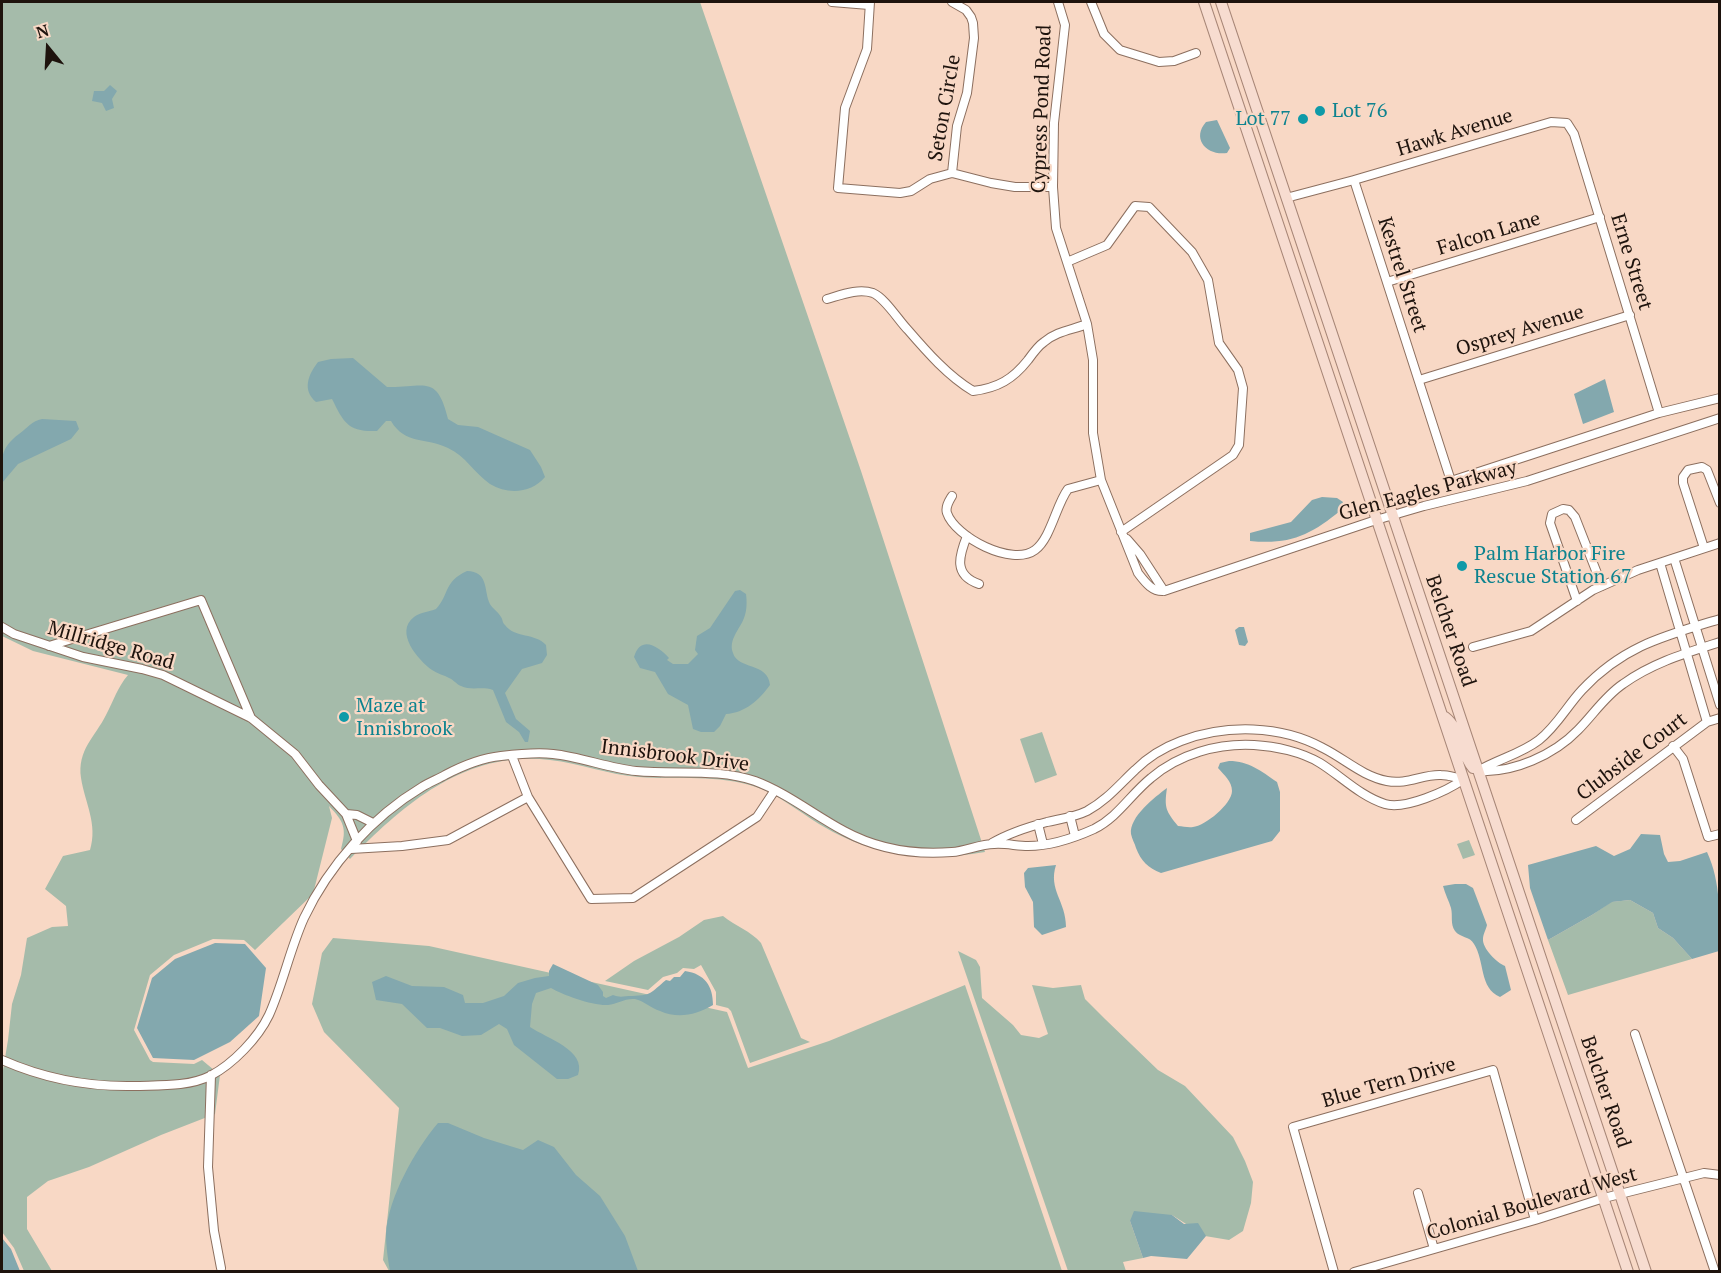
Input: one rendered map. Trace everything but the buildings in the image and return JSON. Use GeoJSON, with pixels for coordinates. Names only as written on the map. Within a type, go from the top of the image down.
{"type":"FeatureCollection","features":[{"type":"Feature","properties":{"kind":"main road","name":"Belcher Road"},"geometry":{"type":"LineString","coordinates":[[1204,2],[1628,1272]]}},
{"type":"Feature","properties":{"kind":"main road","name":"Belcher Road"},"geometry":{"type":"LineString","coordinates":[[1221,2],[1646,1272]]}},
{"type":"Feature","properties":{"kind":"main road"},"geometry":{"type":"LineString","coordinates":[[1442,715],[1454,728],[1467,760],[1478,771]]}},
{"type":"Feature","properties":{"kind":"main road"},"geometry":{"type":"LineString","coordinates":[[1464,779],[1479,789],[1490,822],[1500,836]]}},
{"type":"Feature","properties":{"kind":"street"},"geometry":{"type":"LineString","coordinates":[[832,2],[869,3]]}},
{"type":"Feature","properties":{"kind":"street","name":"Seton Circle"},"geometry":{"type":"LineString","coordinates":[[869,3],[867,49],[845,108],[837,188],[900,193],[911,190],[930,179],[952,173],[957,126],[968,93],[974,38],[974,23],[971,17],[966,10],[952,2]]}},
{"type":"Feature","properties":{"kind":"street","name":"Cypress Pond Road"},"geometry":{"type":"LineString","coordinates":[[1058,2],[1065,25],[1054,123],[1053,186],[1056,228],[1088,324],[1093,360],[1093,433],[1101,480],[1121,532],[1140,554],[1161,591]]}},
{"type":"Feature","properties":{"kind":"street"},"geometry":{"type":"LineString","coordinates":[[1091,2],[1104,34],[1120,50],[1159,62],[1174,61],[1196,53]]}},
{"type":"Feature","properties":{"kind":"street","name":"Hawk Avenue"},"geometry":{"type":"LineString","coordinates":[[1286,198],[1551,122],[1567,123]]}},
{"type":"Feature","properties":{"kind":"street","name":"Erne Street"},"geometry":{"type":"LineString","coordinates":[[1567,123],[1574,134],[1659,413]]}},
{"type":"Feature","properties":{"kind":"street"},"geometry":{"type":"LineString","coordinates":[[952,173],[1015,187],[1053,186]]}},
{"type":"Feature","properties":{"kind":"street","name":"Kestrel Street"},"geometry":{"type":"LineString","coordinates":[[1354,180],[1451,481],[1659,413]]}},
{"type":"Feature","properties":{"kind":"street"},"geometry":{"type":"LineString","coordinates":[[1067,262],[1107,244],[1135,206],[1149,207],[1192,252],[1208,279],[1219,343],[1238,370],[1243,388],[1239,445],[1233,455],[1121,532]]}},
{"type":"Feature","properties":{"kind":"street","name":"Falcon Lane"},"geometry":{"type":"LineString","coordinates":[[1387,282],[1600,217]]}},
{"type":"Feature","properties":{"kind":"street"},"geometry":{"type":"LineString","coordinates":[[827,299],[856,291],[871,292],[879,296],[908,331],[956,380],[973,391],[997,386],[1010,380],[1018,374],[1042,343],[1055,334],[1088,324]]}},
{"type":"Feature","properties":{"kind":"street","name":"Osprey Avenue"},"geometry":{"type":"LineString","coordinates":[[1419,380],[1630,315]]}},
{"type":"Feature","properties":{"kind":"street"},"geometry":{"type":"LineString","coordinates":[[1659,413],[1717,400]]}},
{"type":"Feature","properties":{"kind":"street","name":"Glen Eagles Parkway"},"geometry":{"type":"LineString","coordinates":[[1161,591],[1392,515],[1527,481],[1707,422],[1719,416]]}},
{"type":"Feature","properties":{"kind":"street"},"geometry":{"type":"LineString","coordinates":[[1704,548],[1683,483],[1683,477],[1688,470],[1702,467],[1707,470],[1719,503]]}},
{"type":"Feature","properties":{"kind":"street"},"geometry":{"type":"LineString","coordinates":[[952,496],[947,504],[948,515],[967,536],[990,549],[1012,555],[1026,554],[1036,549],[1043,540],[1068,489],[1101,480]]}},
{"type":"Feature","properties":{"kind":"street"},"geometry":{"type":"LineString","coordinates":[[1577,601],[1550,523],[1552,514],[1557,510],[1569,510],[1575,517],[1602,586]]}},
{"type":"Feature","properties":{"kind":"street"},"geometry":{"type":"LineString","coordinates":[[967,536],[960,556],[961,568],[968,579],[979,584]]}},
{"type":"Feature","properties":{"kind":"street"},"geometry":{"type":"LineString","coordinates":[[1473,647],[1530,631],[1602,586],[1638,570],[1719,543]]}},
{"type":"Feature","properties":{"kind":"street"},"geometry":{"type":"LineString","coordinates":[[1674,558],[1719,705]]}},
{"type":"Feature","properties":{"kind":"street","name":"Clubside Court"},"geometry":{"type":"LineString","coordinates":[[1660,563],[1707,722]]}},
{"type":"Feature","properties":{"kind":"street"},"geometry":{"type":"LineString","coordinates":[[1668,590],[1683,586]]}},
{"type":"Feature","properties":{"kind":"street"},"geometry":{"type":"LineString","coordinates":[[49,646],[201,600],[251,718]]}},
{"type":"Feature","properties":{"kind":"street"},"geometry":{"type":"LineString","coordinates":[[1478,771],[1492,762],[1526,749],[1541,739],[1582,691],[1618,658],[1641,645],[1719,619]]}},
{"type":"Feature","properties":{"kind":"street","name":"Millridge Road"},"geometry":{"type":"LineString","coordinates":[[2,627],[83,657],[164,675],[251,718],[295,754],[346,814],[357,841]]}},
{"type":"Feature","properties":{"kind":"street"},"geometry":{"type":"LineString","coordinates":[[1478,771],[1496,772],[1542,756],[1578,731],[1610,694],[1621,685],[1648,669],[1719,642]]}},
{"type":"Feature","properties":{"kind":"street","name":"Clubside Court"},"geometry":{"type":"LineString","coordinates":[[1576,820],[1673,746],[1707,722],[1719,718]]}},
{"type":"Feature","properties":{"kind":"street","name":"Innisbrook Drive"},"geometry":{"type":"LineString","coordinates":[[2,1060],[66,1082],[92,1085],[170,1084],[212,1075],[231,1061],[253,1039],[268,1017],[303,920],[323,884],[373,823],[423,786],[460,767],[499,756],[555,754],[634,771],[716,773],[753,780],[865,841],[904,851],[957,852],[992,843],[1005,835],[1038,824],[1084,812],[1105,801],[1137,768],[1172,746],[1210,733],[1235,730],[1272,731],[1298,737],[1323,747],[1364,774],[1389,781],[1410,782],[1440,775],[1464,779]]}},
{"type":"Feature","properties":{"kind":"street","name":"Innisbrook Drive"},"geometry":{"type":"LineString","coordinates":[[992,843],[1030,846],[1090,831],[1111,819],[1151,777],[1177,761],[1202,751],[1230,745],[1280,748],[1313,760],[1370,798],[1389,806],[1447,791],[1464,779]]}},
{"type":"Feature","properties":{"kind":"street"},"geometry":{"type":"LineString","coordinates":[[1673,746],[1683,759],[1708,837],[1719,834]]}},
{"type":"Feature","properties":{"kind":"street"},"geometry":{"type":"LineString","coordinates":[[512,756],[528,797],[591,900],[633,898],[756,817],[775,790]]}},
{"type":"Feature","properties":{"kind":"street"},"geometry":{"type":"LineString","coordinates":[[351,849],[448,840],[528,797]]}},
{"type":"Feature","properties":{"kind":"street"},"geometry":{"type":"LineString","coordinates":[[346,814],[357,815],[373,823]]}},
{"type":"Feature","properties":{"kind":"street"},"geometry":{"type":"LineString","coordinates":[[1070,816],[1075,836]]}},
{"type":"Feature","properties":{"kind":"street"},"geometry":{"type":"LineString","coordinates":[[1038,824],[1042,844]]}},
{"type":"Feature","properties":{"kind":"street"},"geometry":{"type":"LineString","coordinates":[[1635,1034],[1715,1272]]}},
{"type":"Feature","properties":{"kind":"street","name":"Blue Tern Drive"},"geometry":{"type":"LineString","coordinates":[[1334,1272],[1293,1127],[1493,1070],[1535,1220]]}},
{"type":"Feature","properties":{"kind":"street"},"geometry":{"type":"LineString","coordinates":[[212,1075],[208,1167],[214,1231],[221,1268]]}},
{"type":"Feature","properties":{"kind":"street","name":"Colonial Boulevard West"},"geometry":{"type":"LineString","coordinates":[[1354,1272],[1604,1198],[1704,1173],[1719,1175]]}},
{"type":"Feature","properties":{"kind":"street"},"geometry":{"type":"LineString","coordinates":[[1418,1193],[1434,1249]]}},
{"type":"Feature","properties":{"kind":"green space"},"geometry":{"type":"Polygon","coordinates":[[[2,2],[700,2],[861,471],[985,852],[941,857],[879,850],[839,835],[773,794],[742,783],[713,779],[628,776],[550,760],[520,759],[491,763],[464,772],[415,800],[350,859],[341,849],[344,836],[343,826],[329,806],[332,818],[313,894],[255,950],[244,940],[213,939],[174,955],[150,975],[134,1030],[153,1062],[194,1064],[202,1060],[220,1075],[215,1114],[89,1167],[48,1181],[27,1197],[27,1229],[52,1271],[24,1271],[14,1248],[2,1232],[2,1076],[12,1004],[21,975],[27,938],[52,927],[68,926],[66,906],[45,889],[63,856],[90,850],[92,822],[80,768],[88,744],[128,675],[33,651],[2,636],[2,2]]]}},
{"type":"Feature","properties":{"kind":"green space"},"geometry":{"type":"Polygon","coordinates":[[[1042,732],[1057,775],[1035,783],[1020,739],[1042,732]]]}},
{"type":"Feature","properties":{"kind":"green space"},"geometry":{"type":"Polygon","coordinates":[[[1469,840],[1475,855],[1463,859],[1457,844],[1469,840]]]}},
{"type":"Feature","properties":{"kind":"green space"},"geometry":{"type":"Polygon","coordinates":[[[1630,900],[1653,913],[1658,928],[1673,938],[1692,959],[1568,995],[1548,940],[1611,902],[1630,900]]]}},
{"type":"Feature","properties":{"kind":"green space"},"geometry":{"type":"Polygon","coordinates":[[[723,916],[753,935],[761,943],[801,1038],[810,1042],[750,1063],[731,1011],[716,1005],[716,992],[701,965],[694,969],[683,968],[677,973],[663,977],[648,990],[605,981],[634,961],[679,937],[704,920],[723,916]]]}},
{"type":"Feature","properties":{"kind":"green space"},"geometry":{"type":"Polygon","coordinates":[[[333,938],[429,946],[727,1012],[748,1068],[829,1041],[965,985],[1062,1271],[389,1271],[383,1260],[399,1108],[324,1032],[312,1004],[322,953],[333,938]]]}},
{"type":"Feature","properties":{"kind":"green space"},"geometry":{"type":"Polygon","coordinates":[[[958,951],[976,960],[980,967],[982,998],[1021,1035],[1039,1038],[1048,1034],[1032,985],[1053,988],[1081,985],[1085,999],[1105,1019],[1158,1070],[1185,1086],[1233,1137],[1245,1161],[1253,1182],[1251,1203],[1243,1231],[1229,1240],[1205,1236],[1172,1215],[1130,1221],[1143,1258],[1123,1262],[1126,1271],[1068,1271],[958,951]]]}},
{"type":"Feature","properties":{"kind":"water"},"geometry":{"type":"Polygon","coordinates":[[[110,85],[117,91],[112,99],[114,108],[106,111],[102,103],[92,101],[94,91],[104,91],[110,85]]]}},
{"type":"Feature","properties":{"kind":"water"},"geometry":{"type":"Polygon","coordinates":[[[1217,120],[1230,148],[1227,153],[1213,152],[1203,145],[1201,140],[1200,134],[1206,122],[1217,120]]]}},
{"type":"Feature","properties":{"kind":"water"},"geometry":{"type":"Polygon","coordinates":[[[353,358],[387,387],[420,385],[434,389],[444,404],[448,419],[458,425],[478,427],[530,450],[545,477],[527,489],[504,490],[490,484],[454,451],[409,437],[397,429],[391,421],[386,421],[377,431],[353,428],[344,420],[332,399],[316,402],[309,393],[308,382],[318,362],[353,358]]]}},
{"type":"Feature","properties":{"kind":"water"},"geometry":{"type":"Polygon","coordinates":[[[1605,379],[1614,412],[1583,424],[1574,394],[1605,379]]]}},
{"type":"Feature","properties":{"kind":"water"},"geometry":{"type":"Polygon","coordinates":[[[42,419],[76,421],[79,429],[71,439],[18,464],[2,483],[2,461],[8,444],[35,421],[42,419]]]}},
{"type":"Feature","properties":{"kind":"water"},"geometry":{"type":"Polygon","coordinates":[[[1322,497],[1337,498],[1343,502],[1341,510],[1320,526],[1288,540],[1250,541],[1250,533],[1291,522],[1312,500],[1322,497]]]}},
{"type":"Feature","properties":{"kind":"water"},"geometry":{"type":"Polygon","coordinates":[[[467,571],[479,574],[482,578],[490,604],[509,629],[542,641],[546,645],[547,655],[542,663],[522,669],[505,693],[516,719],[530,731],[528,742],[525,742],[519,732],[506,722],[493,690],[465,687],[432,670],[420,660],[407,638],[408,623],[417,615],[436,609],[454,579],[467,571]]]}},
{"type":"Feature","properties":{"kind":"water"},"geometry":{"type":"Polygon","coordinates":[[[740,590],[746,594],[747,603],[744,618],[733,639],[733,653],[741,662],[764,673],[770,685],[751,705],[726,714],[714,732],[701,732],[693,729],[688,705],[668,694],[655,672],[640,668],[634,657],[637,650],[646,644],[665,654],[669,658],[667,660],[673,664],[688,664],[698,654],[695,650],[697,636],[710,628],[735,591],[740,590]]]}},
{"type":"Feature","properties":{"kind":"water"},"geometry":{"type":"Polygon","coordinates":[[[1244,627],[1248,642],[1245,646],[1239,645],[1235,630],[1244,627]]]}},
{"type":"Feature","properties":{"kind":"water"},"geometry":{"type":"Polygon","coordinates":[[[1229,761],[1249,765],[1277,782],[1280,792],[1280,831],[1272,841],[1161,873],[1152,869],[1140,857],[1131,834],[1131,828],[1138,814],[1167,788],[1167,809],[1178,826],[1191,827],[1204,823],[1223,808],[1231,796],[1231,784],[1218,768],[1220,763],[1229,761]]]}},
{"type":"Feature","properties":{"kind":"water"},"geometry":{"type":"Polygon","coordinates":[[[1641,834],[1660,835],[1668,862],[1680,861],[1707,852],[1712,863],[1717,888],[1719,951],[1692,959],[1673,938],[1658,928],[1653,913],[1630,900],[1612,902],[1548,940],[1530,888],[1528,865],[1596,846],[1614,856],[1630,849],[1641,834]]]}},
{"type":"Feature","properties":{"kind":"water"},"geometry":{"type":"Polygon","coordinates":[[[1056,865],[1054,882],[1066,927],[1042,935],[1034,927],[1033,902],[1025,887],[1024,873],[1028,868],[1056,865]]]}},
{"type":"Feature","properties":{"kind":"water"},"geometry":{"type":"Polygon","coordinates":[[[1466,884],[1473,888],[1487,925],[1483,943],[1494,959],[1505,966],[1511,990],[1500,997],[1493,993],[1485,981],[1474,944],[1453,928],[1451,908],[1443,886],[1466,884]]]}},
{"type":"Feature","properties":{"kind":"water"},"geometry":{"type":"Polygon","coordinates":[[[215,943],[245,944],[266,968],[259,1016],[230,1042],[194,1060],[153,1058],[137,1028],[152,978],[175,959],[215,943]]]}},
{"type":"Feature","properties":{"kind":"water"},"geometry":{"type":"Polygon","coordinates":[[[553,964],[598,985],[606,998],[613,995],[622,997],[648,994],[666,980],[670,981],[674,977],[680,977],[685,971],[698,975],[707,982],[713,1005],[694,1013],[673,1015],[635,999],[602,1005],[578,1000],[551,988],[536,993],[532,1004],[530,1027],[555,1040],[571,1052],[577,1058],[579,1066],[578,1075],[568,1079],[557,1079],[514,1045],[507,1029],[499,1024],[481,1035],[462,1036],[440,1028],[427,1028],[402,1004],[376,1000],[372,982],[386,976],[412,986],[444,987],[463,995],[465,1003],[483,1003],[504,996],[518,983],[549,976],[553,964]]]}},
{"type":"Feature","properties":{"kind":"water"},"geometry":{"type":"Polygon","coordinates":[[[438,1123],[448,1123],[484,1138],[523,1150],[538,1140],[554,1147],[576,1175],[600,1196],[625,1236],[638,1271],[390,1271],[386,1234],[392,1205],[412,1160],[438,1123]]]}},
{"type":"Feature","properties":{"kind":"water"},"geometry":{"type":"Polygon","coordinates":[[[1134,1211],[1172,1215],[1184,1224],[1198,1223],[1206,1236],[1187,1259],[1151,1256],[1143,1258],[1130,1221],[1134,1211]]]}},
{"type":"Feature","properties":{"kind":"water"},"geometry":{"type":"Polygon","coordinates":[[[2,1238],[11,1249],[20,1271],[2,1271],[2,1238]]]}},
{"type":"Feature","properties":{"kind":"place","name":"Lot 76"},"geometry":{"type":"Point","coordinates":[1320,111]}},
{"type":"Feature","properties":{"kind":"place","name":"Lot 77"},"geometry":{"type":"Point","coordinates":[1303,119]}},
{"type":"Feature","properties":{"kind":"place","name":"Palm Harbor Fire Rescue Station 67"},"geometry":{"type":"Point","coordinates":[1462,566]}},
{"type":"Feature","properties":{"kind":"place","name":"Maze at Innisbrook"},"geometry":{"type":"Point","coordinates":[344,717]}}]}
